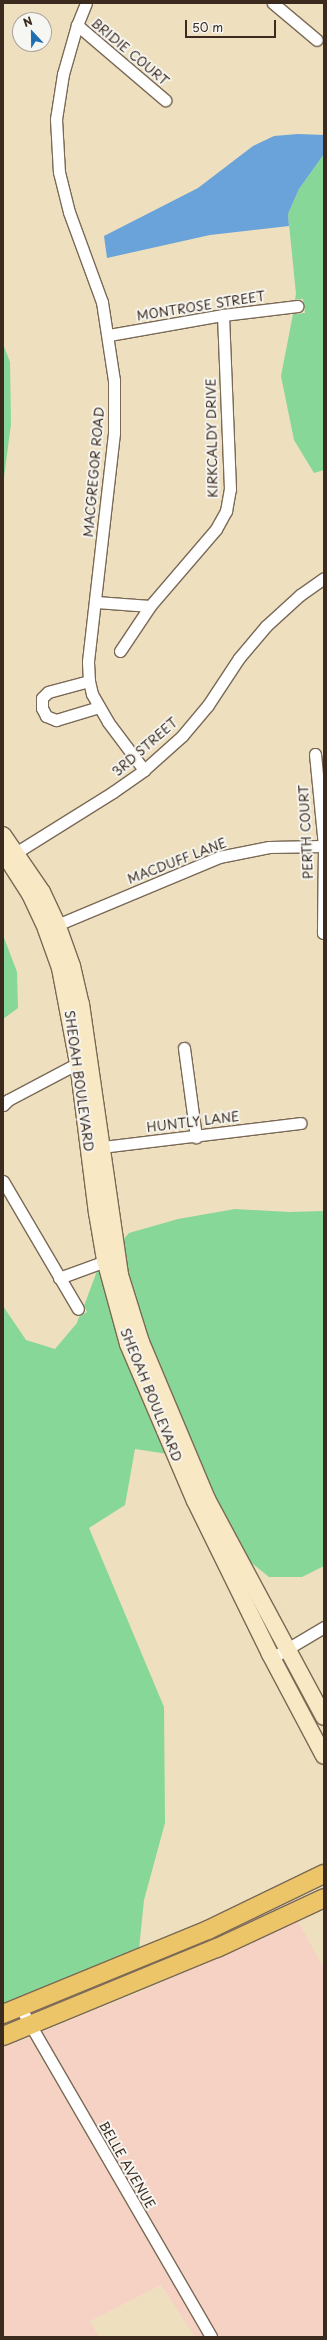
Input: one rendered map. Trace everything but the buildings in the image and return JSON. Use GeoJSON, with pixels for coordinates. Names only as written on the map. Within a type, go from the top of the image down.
{"type":"FeatureCollection","features":[{"type":"Feature","properties":{"kind":"main road"},"geometry":{"type":"LineString","coordinates":[[3,2014],[208,1930],[324,1874]]}},
{"type":"Feature","properties":{"kind":"main road"},"geometry":{"type":"LineString","coordinates":[[3,2036],[231,1942],[324,1898]]}},
{"type":"Feature","properties":{"kind":"street","name":"MACGREGOR ROAD"},"geometry":{"type":"LineString","coordinates":[[86,3],[77,25],[63,74],[56,119],[59,172],[69,212],[102,302],[109,335],[114,380],[114,433],[88,662],[89,681],[92,694],[108,722],[144,770]]}},
{"type":"Feature","properties":{"kind":"street"},"geometry":{"type":"LineString","coordinates":[[273,3],[317,40]]}},
{"type":"Feature","properties":{"kind":"street","name":"BRIDIE COURT"},"geometry":{"type":"LineString","coordinates":[[77,25],[165,100]]}},
{"type":"Feature","properties":{"kind":"street","name":"MONTROSE STREET"},"geometry":{"type":"LineString","coordinates":[[109,335],[223,315],[297,306]]}},
{"type":"Feature","properties":{"kind":"street","name":"KIRKCALDY DRIVE"},"geometry":{"type":"LineString","coordinates":[[120,651],[150,606],[216,529],[226,511],[230,489],[223,315]]}},
{"type":"Feature","properties":{"kind":"street","name":"3RD STREET"},"geometry":{"type":"LineString","coordinates":[[9,854],[113,792],[144,770],[182,736],[208,706],[239,658],[266,626],[300,595],[324,578]]}},
{"type":"Feature","properties":{"kind":"street"},"geometry":{"type":"LineString","coordinates":[[96,602],[150,606]]}},
{"type":"Feature","properties":{"kind":"street"},"geometry":{"type":"LineString","coordinates":[[89,681],[48,692],[42,698],[42,708],[46,716],[56,720],[100,707]]}},
{"type":"Feature","properties":{"kind":"street","name":"PERTH COURT"},"geometry":{"type":"LineString","coordinates":[[315,754],[324,846],[323,934]]}},
{"type":"Feature","properties":{"kind":"street","name":"SHEOAH BOULEVARD"},"geometry":{"type":"LineString","coordinates":[[3,835],[9,854],[42,892],[52,927],[95,1148]]}},
{"type":"Feature","properties":{"kind":"street","name":"MACDUFF LANE"},"geometry":{"type":"LineString","coordinates":[[52,927],[219,857],[269,847],[324,846]]}},
{"type":"Feature","properties":{"kind":"street","name":"SHEOAH BOULEVARD"},"geometry":{"type":"LineString","coordinates":[[52,927],[72,966],[81,1004],[95,1148],[111,1259],[128,1344],[195,1501],[272,1658],[324,1756]]}},
{"type":"Feature","properties":{"kind":"street"},"geometry":{"type":"LineString","coordinates":[[184,1048],[196,1137]]}},
{"type":"Feature","properties":{"kind":"street"},"geometry":{"type":"LineString","coordinates":[[3,1105],[8,1100],[78,1063]]}},
{"type":"Feature","properties":{"kind":"street","name":"HUNTLY LANE"},"geometry":{"type":"LineString","coordinates":[[95,1148],[196,1137],[300,1123]]}},
{"type":"Feature","properties":{"kind":"street"},"geometry":{"type":"LineString","coordinates":[[3,1181],[78,1309]]}},
{"type":"Feature","properties":{"kind":"street"},"geometry":{"type":"LineString","coordinates":[[59,1278],[111,1259]]}},
{"type":"Feature","properties":{"kind":"street","name":"SHEOAH BOULEVARD"},"geometry":{"type":"LineString","coordinates":[[111,1259],[120,1275],[141,1342],[204,1492],[324,1717]]}},
{"type":"Feature","properties":{"kind":"street"},"geometry":{"type":"LineString","coordinates":[[272,1658],[289,1650],[324,1627]]}},
{"type":"Feature","properties":{"kind":"street","name":"BELLE AVENUE"},"geometry":{"type":"LineString","coordinates":[[20,2007],[211,2337]]}},
{"type":"Feature","properties":{"kind":"shaded area"},"geometry":{"type":"Polygon","coordinates":[[[298,1921],[324,1969],[324,2337],[218,2337],[41,2032],[147,1989],[298,1921]]]}},
{"type":"Feature","properties":{"kind":"shaded area"},"geometry":{"type":"Polygon","coordinates":[[[29,2037],[204,2337],[195,2337],[161,2285],[90,2321],[99,2337],[3,2337],[3,2048],[29,2037]]]}},
{"type":"Feature","properties":{"kind":"green space"},"geometry":{"type":"Polygon","coordinates":[[[324,154],[324,470],[314,473],[294,440],[281,376],[293,314],[305,313],[303,299],[295,300],[296,294],[288,214],[299,189],[324,154]]]}},
{"type":"Feature","properties":{"kind":"green space"},"geometry":{"type":"Polygon","coordinates":[[[3,344],[10,362],[11,424],[3,485],[3,344]]]}},
{"type":"Feature","properties":{"kind":"green space"},"geometry":{"type":"Polygon","coordinates":[[[3,935],[17,972],[18,1008],[3,1019],[3,935]]]}},
{"type":"Feature","properties":{"kind":"green space"},"geometry":{"type":"Polygon","coordinates":[[[235,1209],[289,1212],[324,1211],[324,1566],[302,1577],[269,1577],[248,1560],[213,1496],[147,1340],[126,1274],[121,1242],[129,1233],[178,1219],[235,1209]]]}},
{"type":"Feature","properties":{"kind":"green space"},"geometry":{"type":"Polygon","coordinates":[[[101,1269],[168,1454],[135,1449],[125,1505],[89,1528],[164,1707],[165,1823],[144,1900],[139,1949],[47,1988],[3,2004],[3,1306],[26,1340],[55,1349],[77,1323],[79,1317],[87,1312],[84,1306],[97,1271],[101,1269]]]}},
{"type":"Feature","properties":{"kind":"water"},"geometry":{"type":"Polygon","coordinates":[[[298,134],[324,135],[324,154],[299,189],[288,214],[289,226],[210,235],[107,258],[104,236],[198,188],[253,146],[274,136],[298,134]]]}}]}
